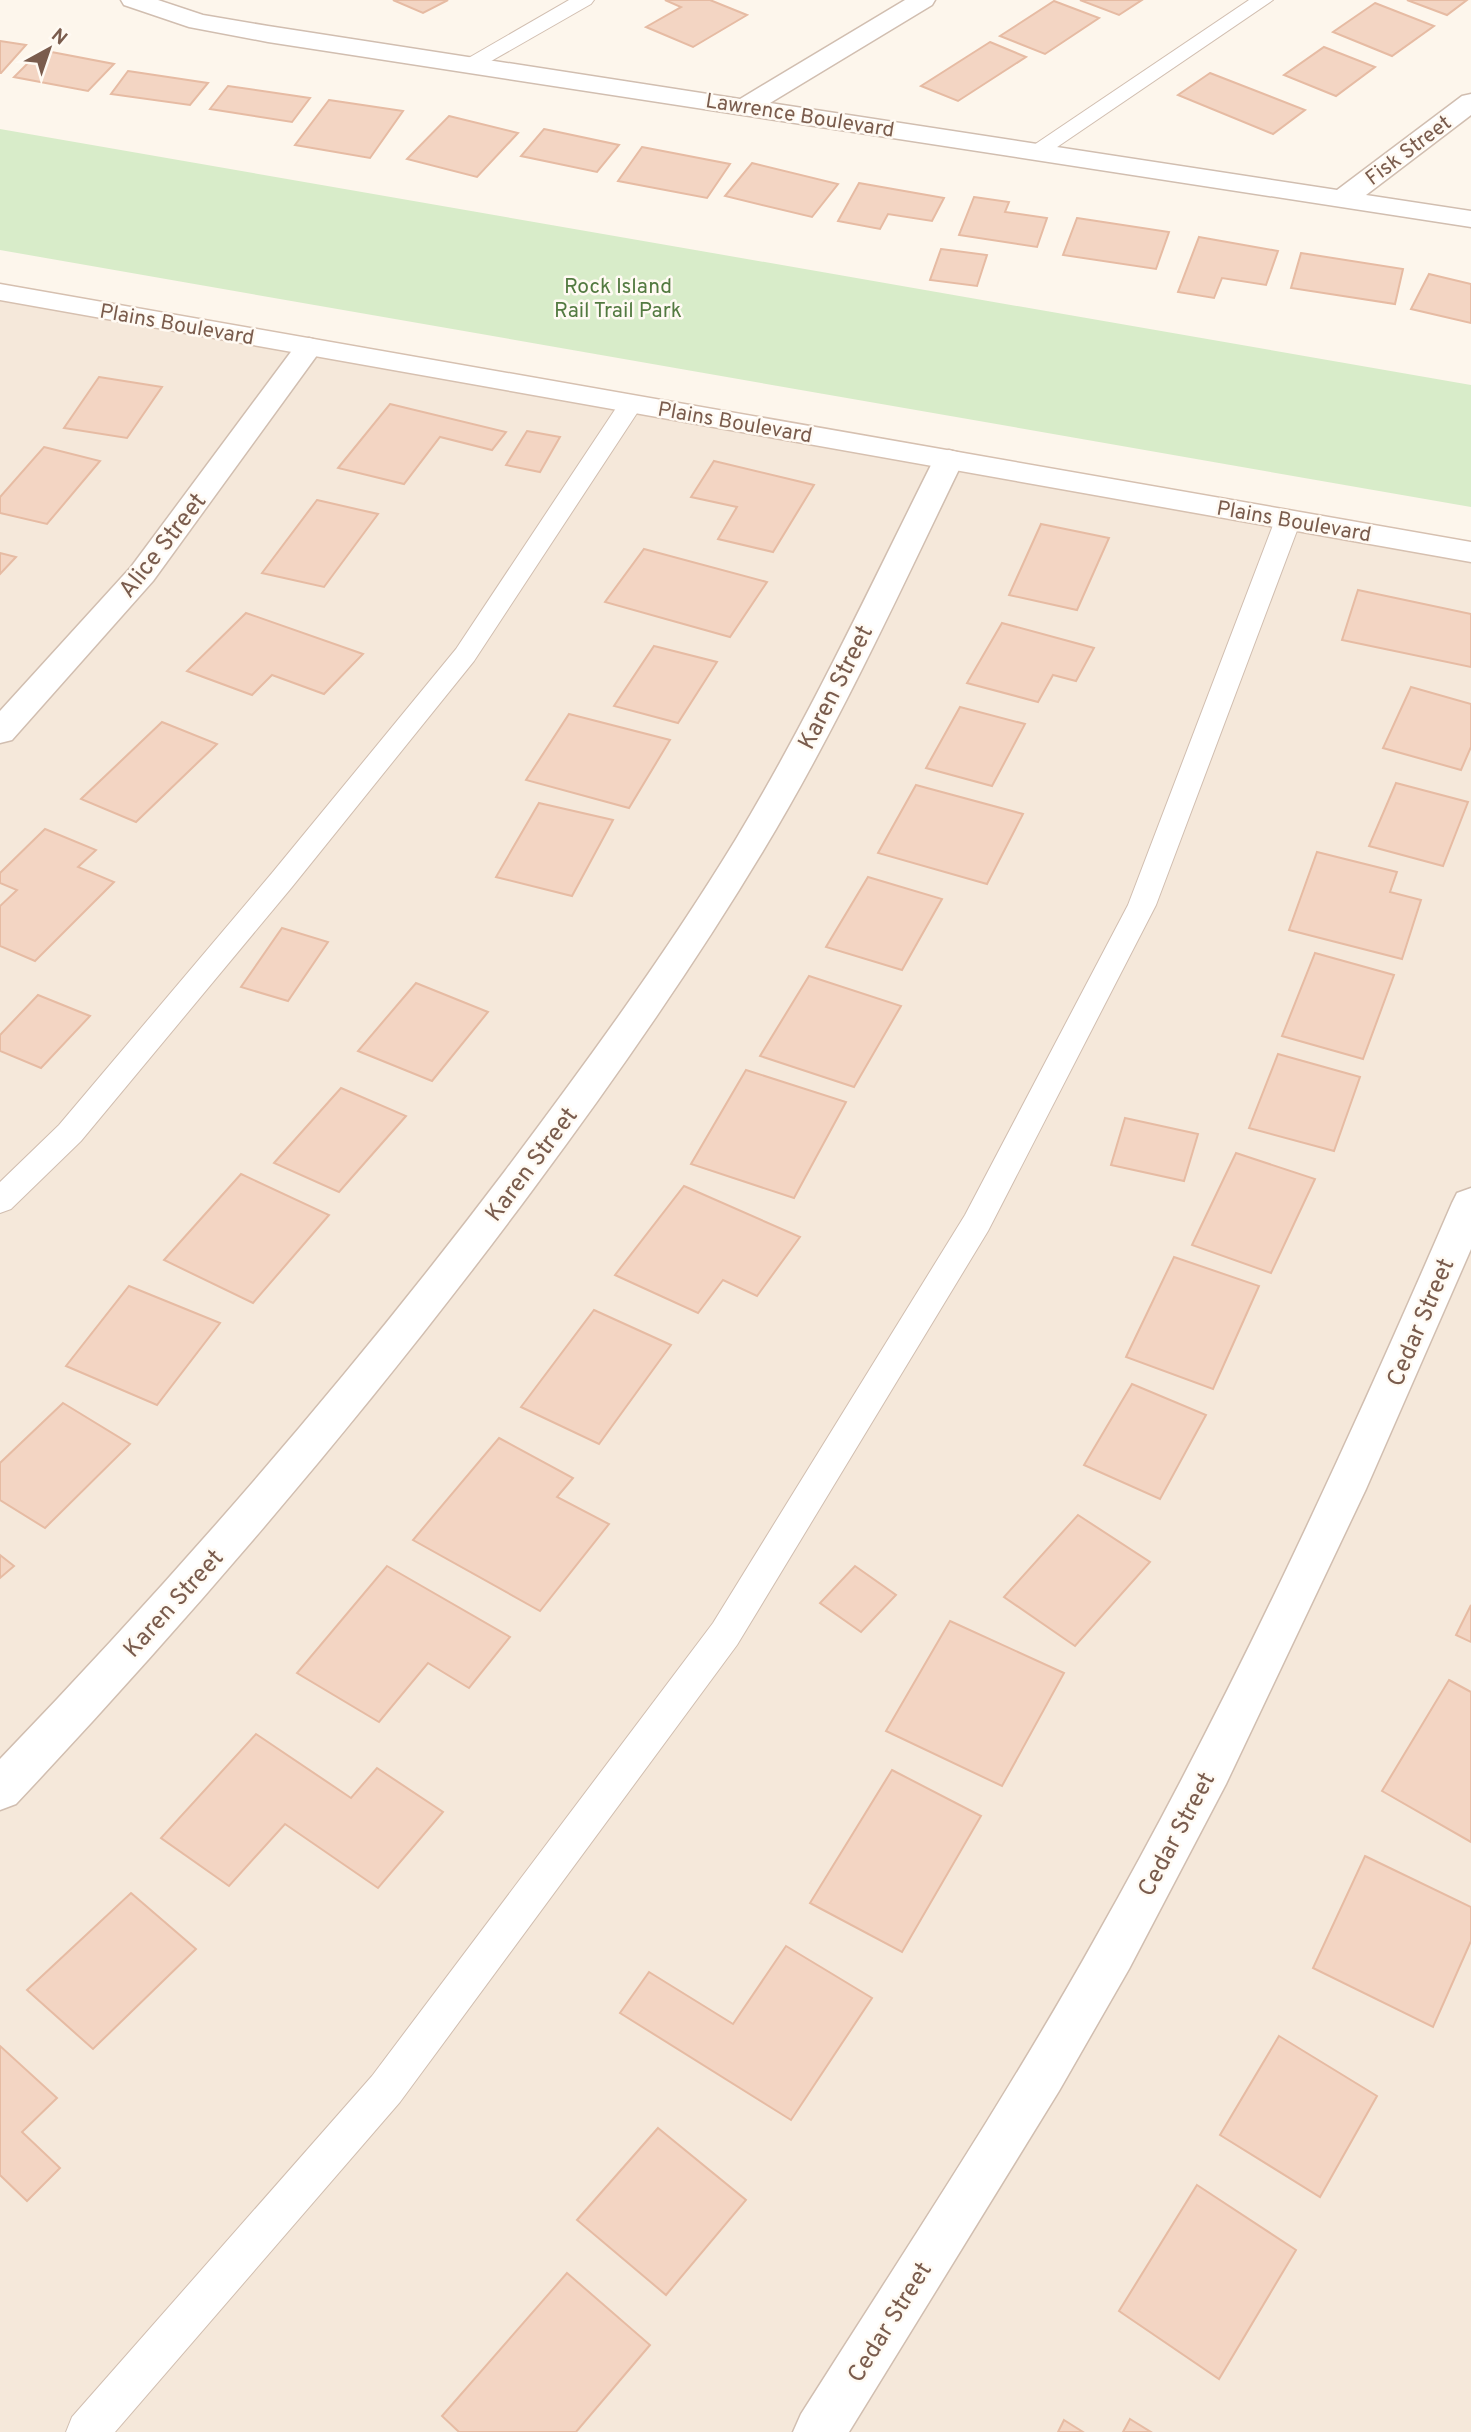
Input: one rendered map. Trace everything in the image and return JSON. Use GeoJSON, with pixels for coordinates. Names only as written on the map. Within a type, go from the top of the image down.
{"type":"FeatureCollection","features":[{"type":"Feature","properties":{"kind":"street","name":"Lawrence Boulevard"},"geometry":{"type":"LineString","coordinates":[[133,0],[198,22],[1471,219]]}},
{"type":"Feature","properties":{"kind":"street"},"geometry":{"type":"LineString","coordinates":[[747,106],[923,0]]}},
{"type":"Feature","properties":{"kind":"street"},"geometry":{"type":"LineString","coordinates":[[198,22],[229,5]]}},
{"type":"Feature","properties":{"kind":"street","name":"Fisk Street"},"geometry":{"type":"LineString","coordinates":[[1344,198],[1471,102]]}},
{"type":"Feature","properties":{"kind":"street","name":"Plains Boulevard"},"geometry":{"type":"LineString","coordinates":[[2,296],[309,347],[1471,552]]}},
{"type":"Feature","properties":{"kind":"street","name":"Alice Street"},"geometry":{"type":"LineString","coordinates":[[0,732],[142,574],[309,347]]}},
{"type":"Feature","properties":{"kind":"street","name":"Karen Street"},"geometry":{"type":"LineString","coordinates":[[0,1790],[157,1622],[288,1474],[408,1326],[618,1046],[702,922],[774,805],[949,459]]}},
{"type":"Feature","properties":{"kind":"street","name":"Cedar Street"},"geometry":{"type":"LineString","coordinates":[[819,2432],[1005,2136],[1111,1955],[1200,1788],[1283,1624],[1358,1463],[1471,1203]]}},
{"type":"Feature","properties":{"kind":"lane"},"geometry":{"type":"LineString","coordinates":[[472,64],[584,0]]}},
{"type":"Feature","properties":{"kind":"lane"},"geometry":{"type":"LineString","coordinates":[[1036,151],[1263,0]]}},
{"type":"Feature","properties":{"kind":"lane"},"geometry":{"type":"LineString","coordinates":[[0,1201],[70,1133],[465,655],[631,404]]}},
{"type":"Feature","properties":{"kind":"lane"},"geometry":{"type":"LineString","coordinates":[[87,2432],[386,2089],[725,1634],[976,1222],[1142,905],[1288,520]]}},
{"type":"Feature","properties":{"kind":"shaded area"},"geometry":{"type":"Polygon","coordinates":[[[0,286],[1471,545],[1471,2432],[0,2432],[0,286]]]}},
{"type":"Feature","properties":{"kind":"green space","name":"Rock Island Rail Trail Park"},"geometry":{"type":"Polygon","coordinates":[[[0,129],[1471,385],[1471,507],[0,250],[0,129]]]}},
{"type":"Feature","properties":{"kind":"building"},"geometry":{"type":"Polygon","coordinates":[[[393,0],[448,0],[423,13],[393,0]]]}},
{"type":"Feature","properties":{"kind":"building"},"geometry":{"type":"Polygon","coordinates":[[[665,0],[710,0],[747,15],[693,47],[646,27],[681,7],[665,0]]]}},
{"type":"Feature","properties":{"kind":"building"},"geometry":{"type":"Polygon","coordinates":[[[1080,0],[1142,0],[1119,15],[1080,0]]]}},
{"type":"Feature","properties":{"kind":"building"},"geometry":{"type":"Polygon","coordinates":[[[1407,0],[1467,0],[1447,15],[1407,0]]]}},
{"type":"Feature","properties":{"kind":"building"},"geometry":{"type":"Polygon","coordinates":[[[1054,1],[1099,18],[1045,54],[1000,36],[1054,1]]]}},
{"type":"Feature","properties":{"kind":"building"},"geometry":{"type":"Polygon","coordinates":[[[1375,3],[1434,26],[1392,56],[1333,32],[1375,3]]]}},
{"type":"Feature","properties":{"kind":"building"},"geometry":{"type":"Polygon","coordinates":[[[0,41],[26,45],[1,73],[0,73],[0,41]]]}},
{"type":"Feature","properties":{"kind":"building"},"geometry":{"type":"Polygon","coordinates":[[[990,42],[1026,57],[958,101],[921,86],[990,42]]]}},
{"type":"Feature","properties":{"kind":"building"},"geometry":{"type":"Polygon","coordinates":[[[1324,47],[1375,67],[1336,96],[1284,75],[1324,47]]]}},
{"type":"Feature","properties":{"kind":"building"},"geometry":{"type":"Polygon","coordinates":[[[41,50],[114,64],[88,91],[14,77],[41,50]]]}},
{"type":"Feature","properties":{"kind":"building"},"geometry":{"type":"Polygon","coordinates":[[[128,71],[208,83],[190,105],[111,94],[128,71]]]}},
{"type":"Feature","properties":{"kind":"building"},"geometry":{"type":"Polygon","coordinates":[[[1210,73],[1305,110],[1273,134],[1178,95],[1210,73]]]}},
{"type":"Feature","properties":{"kind":"building"},"geometry":{"type":"Polygon","coordinates":[[[228,86],[310,98],[292,122],[210,109],[228,86]]]}},
{"type":"Feature","properties":{"kind":"building"},"geometry":{"type":"Polygon","coordinates":[[[329,100],[403,111],[370,158],[295,145],[329,100]]]}},
{"type":"Feature","properties":{"kind":"building"},"geometry":{"type":"Polygon","coordinates":[[[449,116],[518,133],[477,177],[407,159],[449,116]]]}},
{"type":"Feature","properties":{"kind":"building"},"geometry":{"type":"Polygon","coordinates":[[[544,129],[619,145],[597,172],[521,156],[544,129]]]}},
{"type":"Feature","properties":{"kind":"building"},"geometry":{"type":"Polygon","coordinates":[[[642,147],[730,164],[707,198],[618,181],[642,147]]]}},
{"type":"Feature","properties":{"kind":"building"},"geometry":{"type":"Polygon","coordinates":[[[752,163],[838,184],[812,217],[725,196],[752,163]]]}},
{"type":"Feature","properties":{"kind":"building"},"geometry":{"type":"Polygon","coordinates":[[[859,183],[944,198],[932,221],[888,214],[880,229],[838,221],[859,183]]]}},
{"type":"Feature","properties":{"kind":"building"},"geometry":{"type":"Polygon","coordinates":[[[974,197],[1009,202],[1005,212],[1047,218],[1037,247],[959,235],[974,197]]]}},
{"type":"Feature","properties":{"kind":"building"},"geometry":{"type":"Polygon","coordinates":[[[1077,218],[1169,232],[1156,269],[1063,255],[1077,218]]]}},
{"type":"Feature","properties":{"kind":"building"},"geometry":{"type":"Polygon","coordinates":[[[1199,237],[1278,251],[1266,285],[1222,278],[1214,298],[1178,292],[1199,237]]]}},
{"type":"Feature","properties":{"kind":"building"},"geometry":{"type":"Polygon","coordinates":[[[941,249],[987,255],[977,286],[930,280],[941,249]]]}},
{"type":"Feature","properties":{"kind":"building"},"geometry":{"type":"Polygon","coordinates":[[[1301,253],[1403,269],[1395,304],[1291,288],[1301,253]]]}},
{"type":"Feature","properties":{"kind":"building"},"geometry":{"type":"Polygon","coordinates":[[[1429,274],[1471,284],[1471,323],[1411,309],[1429,274]]]}},
{"type":"Feature","properties":{"kind":"building"},"geometry":{"type":"Polygon","coordinates":[[[99,377],[162,387],[127,438],[64,428],[99,377]]]}},
{"type":"Feature","properties":{"kind":"building"},"geometry":{"type":"Polygon","coordinates":[[[390,404],[506,432],[492,450],[440,437],[404,484],[338,468],[390,404]]]}},
{"type":"Feature","properties":{"kind":"building"},"geometry":{"type":"Polygon","coordinates":[[[527,431],[560,437],[540,472],[506,465],[527,431]]]}},
{"type":"Feature","properties":{"kind":"building"},"geometry":{"type":"Polygon","coordinates":[[[44,447],[100,461],[47,524],[0,513],[0,497],[44,447]]]}},
{"type":"Feature","properties":{"kind":"building"},"geometry":{"type":"Polygon","coordinates":[[[714,461],[814,485],[773,552],[718,539],[737,507],[691,497],[714,461]]]}},
{"type":"Feature","properties":{"kind":"building"},"geometry":{"type":"Polygon","coordinates":[[[317,500],[378,514],[324,587],[262,573],[317,500]]]}},
{"type":"Feature","properties":{"kind":"building"},"geometry":{"type":"Polygon","coordinates":[[[1041,524],[1109,538],[1077,610],[1009,595],[1041,524]]]}},
{"type":"Feature","properties":{"kind":"building"},"geometry":{"type":"Polygon","coordinates":[[[644,549],[767,582],[730,637],[605,602],[644,549]]]}},
{"type":"Feature","properties":{"kind":"building"},"geometry":{"type":"Polygon","coordinates":[[[0,553],[16,557],[0,574],[0,553]]]}},
{"type":"Feature","properties":{"kind":"building"},"geometry":{"type":"Polygon","coordinates":[[[1358,590],[1471,614],[1471,667],[1342,640],[1358,590]]]}},
{"type":"Feature","properties":{"kind":"building"},"geometry":{"type":"Polygon","coordinates":[[[246,613],[363,654],[324,694],[272,675],[252,695],[187,671],[246,613]]]}},
{"type":"Feature","properties":{"kind":"building"},"geometry":{"type":"Polygon","coordinates":[[[1002,623],[1094,648],[1076,681],[1053,675],[1038,702],[967,683],[1002,623]]]}},
{"type":"Feature","properties":{"kind":"building"},"geometry":{"type":"Polygon","coordinates":[[[654,646],[717,662],[678,723],[614,706],[654,646]]]}},
{"type":"Feature","properties":{"kind":"building"},"geometry":{"type":"Polygon","coordinates":[[[1411,687],[1471,704],[1471,747],[1461,770],[1383,748],[1411,687]]]}},
{"type":"Feature","properties":{"kind":"building"},"geometry":{"type":"Polygon","coordinates":[[[960,707],[1025,724],[992,786],[926,768],[960,707]]]}},
{"type":"Feature","properties":{"kind":"building"},"geometry":{"type":"Polygon","coordinates":[[[569,714],[670,740],[629,808],[526,780],[569,714]]]}},
{"type":"Feature","properties":{"kind":"building"},"geometry":{"type":"Polygon","coordinates":[[[162,722],[217,744],[136,822],[81,799],[162,722]]]}},
{"type":"Feature","properties":{"kind":"building"},"geometry":{"type":"Polygon","coordinates":[[[1396,783],[1468,802],[1443,866],[1369,846],[1396,783]]]}},
{"type":"Feature","properties":{"kind":"building"},"geometry":{"type":"Polygon","coordinates":[[[916,785],[1023,814],[987,884],[878,853],[916,785]]]}},
{"type":"Feature","properties":{"kind":"building"},"geometry":{"type":"Polygon","coordinates":[[[539,803],[613,820],[572,896],[496,877],[539,803]]]}},
{"type":"Feature","properties":{"kind":"building"},"geometry":{"type":"Polygon","coordinates":[[[45,829],[96,850],[78,867],[114,882],[35,961],[0,946],[0,906],[17,890],[0,883],[0,873],[45,829]]]}},
{"type":"Feature","properties":{"kind":"building"},"geometry":{"type":"Polygon","coordinates":[[[1317,852],[1397,872],[1390,892],[1421,900],[1402,959],[1289,930],[1317,852]]]}},
{"type":"Feature","properties":{"kind":"building"},"geometry":{"type":"Polygon","coordinates":[[[868,877],[942,899],[902,970],[826,947],[868,877]]]}},
{"type":"Feature","properties":{"kind":"building"},"geometry":{"type":"Polygon","coordinates":[[[282,928],[328,942],[288,1001],[241,987],[282,928]]]}},
{"type":"Feature","properties":{"kind":"building"},"geometry":{"type":"Polygon","coordinates":[[[1315,953],[1394,975],[1363,1059],[1282,1036],[1315,953]]]}},
{"type":"Feature","properties":{"kind":"building"},"geometry":{"type":"Polygon","coordinates":[[[809,976],[901,1006],[854,1087],[760,1056],[809,976]]]}},
{"type":"Feature","properties":{"kind":"building"},"geometry":{"type":"Polygon","coordinates":[[[416,983],[488,1012],[432,1081],[358,1051],[416,983]]]}},
{"type":"Feature","properties":{"kind":"building"},"geometry":{"type":"Polygon","coordinates":[[[38,995],[90,1016],[41,1068],[0,1051],[0,1035],[38,995]]]}},
{"type":"Feature","properties":{"kind":"building"},"geometry":{"type":"Polygon","coordinates":[[[1278,1054],[1360,1077],[1334,1151],[1249,1128],[1278,1054]]]}},
{"type":"Feature","properties":{"kind":"building"},"geometry":{"type":"Polygon","coordinates":[[[746,1070],[846,1102],[794,1198],[691,1164],[746,1070]]]}},
{"type":"Feature","properties":{"kind":"building"},"geometry":{"type":"Polygon","coordinates":[[[341,1088],[406,1116],[339,1192],[274,1163],[341,1088]]]}},
{"type":"Feature","properties":{"kind":"building"},"geometry":{"type":"Polygon","coordinates":[[[1125,1118],[1198,1134],[1184,1181],[1111,1165],[1125,1118]]]}},
{"type":"Feature","properties":{"kind":"building"},"geometry":{"type":"Polygon","coordinates":[[[1236,1153],[1315,1179],[1271,1273],[1192,1245],[1236,1153]]]}},
{"type":"Feature","properties":{"kind":"building"},"geometry":{"type":"Polygon","coordinates":[[[241,1174],[329,1215],[253,1303],[164,1260],[241,1174]]]}},
{"type":"Feature","properties":{"kind":"building"},"geometry":{"type":"Polygon","coordinates":[[[684,1186],[800,1237],[757,1296],[723,1280],[698,1313],[615,1275],[684,1186]]]}},
{"type":"Feature","properties":{"kind":"building"},"geometry":{"type":"Polygon","coordinates":[[[1174,1257],[1259,1286],[1213,1389],[1126,1357],[1174,1257]]]}},
{"type":"Feature","properties":{"kind":"building"},"geometry":{"type":"Polygon","coordinates":[[[129,1286],[220,1323],[157,1405],[66,1366],[129,1286]]]}},
{"type":"Feature","properties":{"kind":"building"},"geometry":{"type":"Polygon","coordinates":[[[594,1310],[671,1345],[599,1444],[521,1407],[594,1310]]]}},
{"type":"Feature","properties":{"kind":"building"},"geometry":{"type":"Polygon","coordinates":[[[1132,1384],[1206,1415],[1160,1499],[1084,1465],[1132,1384]]]}},
{"type":"Feature","properties":{"kind":"building"},"geometry":{"type":"Polygon","coordinates":[[[63,1403],[130,1444],[45,1528],[0,1500],[0,1463],[63,1403]]]}},
{"type":"Feature","properties":{"kind":"building"},"geometry":{"type":"Polygon","coordinates":[[[499,1438],[573,1478],[557,1497],[609,1524],[540,1611],[413,1540],[499,1438]]]}},
{"type":"Feature","properties":{"kind":"building"},"geometry":{"type":"Polygon","coordinates":[[[1078,1515],[1150,1562],[1075,1646],[1004,1597],[1078,1515]]]}},
{"type":"Feature","properties":{"kind":"building"},"geometry":{"type":"Polygon","coordinates":[[[0,1555],[14,1566],[0,1578],[0,1555]]]}},
{"type":"Feature","properties":{"kind":"building"},"geometry":{"type":"Polygon","coordinates":[[[387,1566],[510,1637],[469,1688],[428,1663],[379,1722],[297,1673],[387,1566]]]}},
{"type":"Feature","properties":{"kind":"building"},"geometry":{"type":"Polygon","coordinates":[[[855,1566],[896,1595],[861,1632],[820,1603],[855,1566]]]}},
{"type":"Feature","properties":{"kind":"building"},"geometry":{"type":"Polygon","coordinates":[[[1471,1605],[1471,1642],[1456,1635],[1471,1605]]]}},
{"type":"Feature","properties":{"kind":"building"},"geometry":{"type":"Polygon","coordinates":[[[950,1621],[1064,1673],[1002,1786],[886,1731],[950,1621]]]}},
{"type":"Feature","properties":{"kind":"building"},"geometry":{"type":"Polygon","coordinates":[[[1449,1680],[1471,1692],[1471,1842],[1382,1791],[1449,1680]]]}},
{"type":"Feature","properties":{"kind":"building"},"geometry":{"type":"Polygon","coordinates":[[[256,1734],[351,1798],[377,1768],[443,1812],[378,1888],[285,1824],[229,1886],[161,1838],[256,1734]]]}},
{"type":"Feature","properties":{"kind":"building"},"geometry":{"type":"Polygon","coordinates":[[[892,1770],[981,1816],[902,1952],[810,1903],[892,1770]]]}},
{"type":"Feature","properties":{"kind":"building"},"geometry":{"type":"Polygon","coordinates":[[[1365,1856],[1471,1907],[1471,1941],[1433,2027],[1313,1968],[1365,1856]]]}},
{"type":"Feature","properties":{"kind":"building"},"geometry":{"type":"Polygon","coordinates":[[[131,1893],[196,1949],[93,2049],[27,1990],[131,1893]]]}},
{"type":"Feature","properties":{"kind":"building"},"geometry":{"type":"Polygon","coordinates":[[[786,1946],[872,1998],[791,2120],[620,2013],[649,1972],[733,2024],[786,1946]]]}},
{"type":"Feature","properties":{"kind":"building"},"geometry":{"type":"Polygon","coordinates":[[[1279,2036],[1377,2096],[1320,2197],[1220,2135],[1279,2036]]]}},
{"type":"Feature","properties":{"kind":"building"},"geometry":{"type":"Polygon","coordinates":[[[0,2046],[57,2098],[22,2132],[60,2168],[27,2201],[0,2175],[0,2046]]]}},
{"type":"Feature","properties":{"kind":"building"},"geometry":{"type":"Polygon","coordinates":[[[658,2128],[746,2200],[666,2295],[577,2220],[658,2128]]]}},
{"type":"Feature","properties":{"kind":"building"},"geometry":{"type":"Polygon","coordinates":[[[1197,2185],[1296,2250],[1219,2379],[1119,2311],[1197,2185]]]}},
{"type":"Feature","properties":{"kind":"building"},"geometry":{"type":"Polygon","coordinates":[[[567,2273],[650,2345],[576,2432],[459,2432],[442,2416],[567,2273]]]}},
{"type":"Feature","properties":{"kind":"building"},"geometry":{"type":"Polygon","coordinates":[[[1130,2419],[1151,2432],[1123,2432],[1130,2419]]]}},
{"type":"Feature","properties":{"kind":"building"},"geometry":{"type":"Polygon","coordinates":[[[1064,2420],[1083,2432],[1058,2432],[1064,2420]]]}}]}
